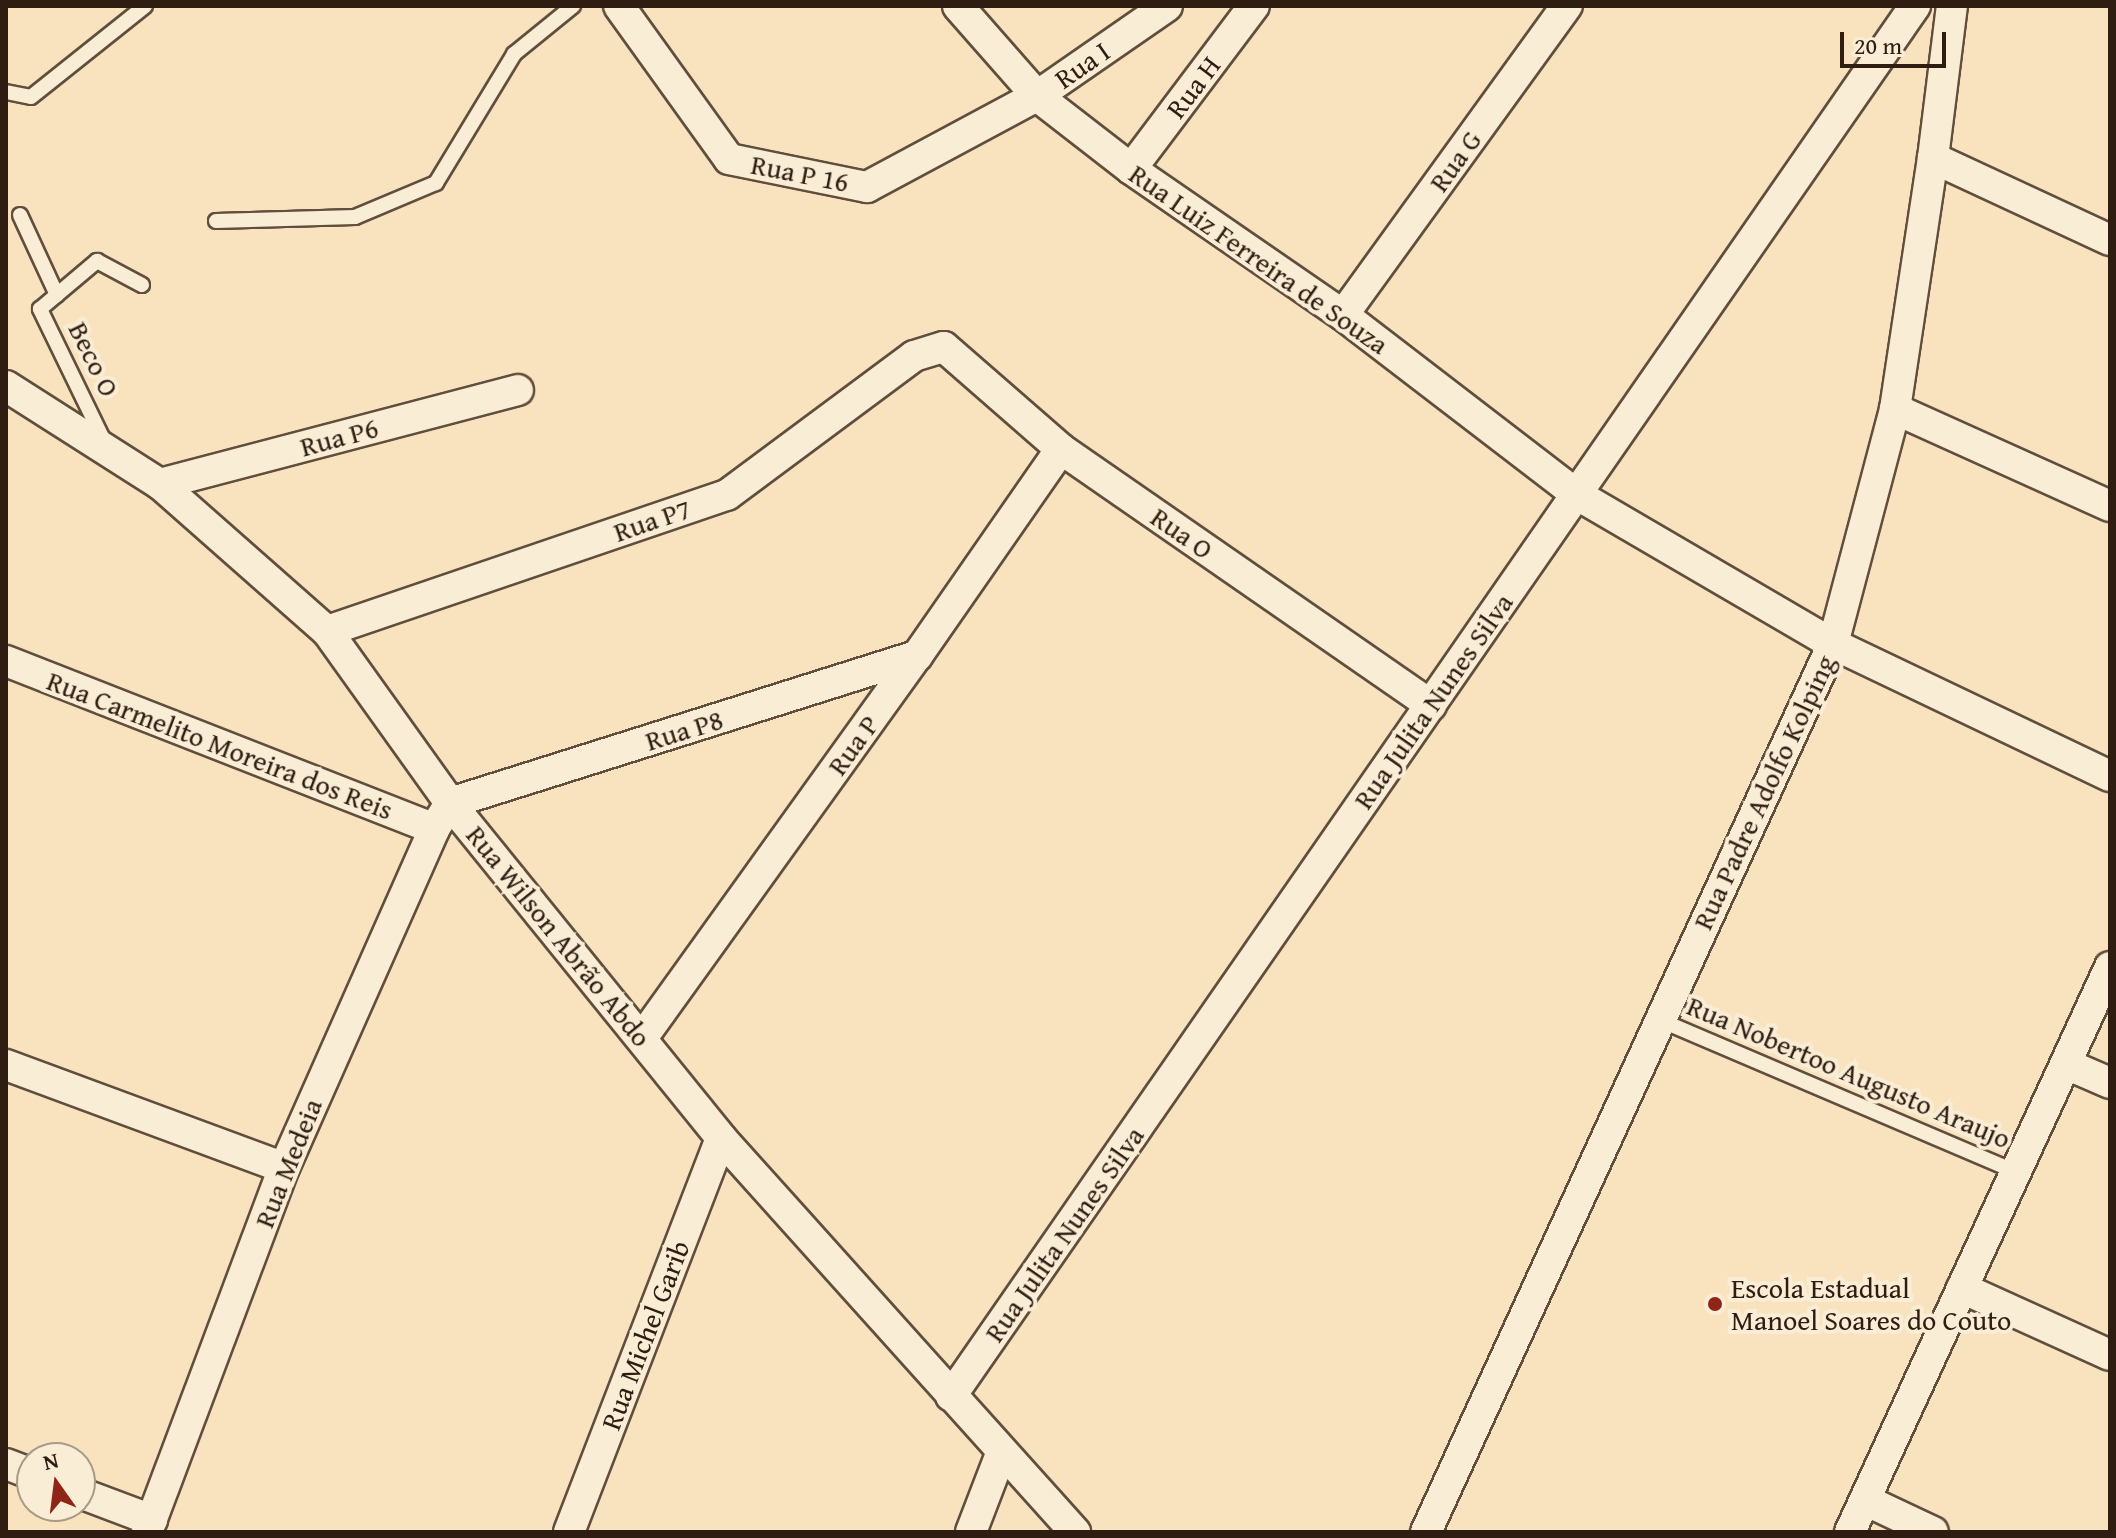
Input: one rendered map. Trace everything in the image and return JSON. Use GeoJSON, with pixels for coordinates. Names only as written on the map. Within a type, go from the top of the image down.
{"type":"FeatureCollection","features":[{"type":"Feature","properties":{"kind":"street","name":"Rua P 16"},"geometry":{"type":"LineString","coordinates":[[619,6],[729,159],[867,187],[1037,96]]}},
{"type":"Feature","properties":{"kind":"street","name":"Rua Luiz Ferreira de Souza"},"geometry":{"type":"LineString","coordinates":[[958,6],[1037,96],[1131,169],[1343,315],[1576,494],[1833,644],[2110,776]]}},
{"type":"Feature","properties":{"kind":"street","name":"Rua I"},"geometry":{"type":"LineString","coordinates":[[1037,96],[1167,6]]}},
{"type":"Feature","properties":{"kind":"street","name":"Rua H"},"geometry":{"type":"LineString","coordinates":[[1131,169],[1254,6]]}},
{"type":"Feature","properties":{"kind":"street","name":"Rua G"},"geometry":{"type":"LineString","coordinates":[[1343,315],[1567,6]]}},
{"type":"Feature","properties":{"kind":"street","name":"Rua Julita Nunes Silva"},"geometry":{"type":"LineString","coordinates":[[951,1396],[1915,6]]}},
{"type":"Feature","properties":{"kind":"street","name":"Rua Padre Adolfo Kolping"},"geometry":{"type":"LineString","coordinates":[[1426,1532],[1833,644],[1895,409],[1933,158],[1952,6]]}},
{"type":"Feature","properties":{"kind":"street"},"geometry":{"type":"LineString","coordinates":[[1933,158],[2110,240]]}},
{"type":"Feature","properties":{"kind":"street","name":"Rua O"},"geometry":{"type":"LineString","coordinates":[[944,347],[1061,449],[1431,705]]}},
{"type":"Feature","properties":{"kind":"street","name":"Rua P7"},"geometry":{"type":"LineString","coordinates":[[327,631],[727,495],[914,356],[944,347]]}},
{"type":"Feature","properties":{"kind":"street","name":"Rua Wilson Abrão Abdo"},"geometry":{"type":"LineString","coordinates":[[6,386],[160,484],[327,631],[450,803],[721,1138],[1001,1454],[1075,1532]]}},
{"type":"Feature","properties":{"kind":"street","name":"Rua P6"},"geometry":{"type":"LineString","coordinates":[[160,484],[518,390]]}},
{"type":"Feature","properties":{"kind":"street"},"geometry":{"type":"LineString","coordinates":[[1895,409],[2110,506]]}},
{"type":"Feature","properties":{"kind":"street","name":"Rua P"},"geometry":{"type":"LineString","coordinates":[[642,1038],[917,656],[1061,449]]}},
{"type":"Feature","properties":{"kind":"street","name":"Rua P8"},"geometry":{"type":"LineString","coordinates":[[450,803],[917,656]]}},
{"type":"Feature","properties":{"kind":"street","name":"Rua Carmelito Moreira dos Reis"},"geometry":{"type":"LineString","coordinates":[[6,661],[434,829]]}},
{"type":"Feature","properties":{"kind":"street","name":"Rua Medeia"},"geometry":{"type":"LineString","coordinates":[[149,1526],[284,1168],[434,829],[450,803]]}},
{"type":"Feature","properties":{"kind":"street"},"geometry":{"type":"LineString","coordinates":[[1850,1532],[2110,967]]}},
{"type":"Feature","properties":{"kind":"street"},"geometry":{"type":"LineString","coordinates":[[2066,1064],[2110,1083]]}},
{"type":"Feature","properties":{"kind":"street"},"geometry":{"type":"LineString","coordinates":[[6,1065],[284,1168]]}},
{"type":"Feature","properties":{"kind":"street","name":"Rua Michel Garib"},"geometry":{"type":"LineString","coordinates":[[569,1532],[721,1138]]}},
{"type":"Feature","properties":{"kind":"street"},"geometry":{"type":"LineString","coordinates":[[1962,1288],[2110,1355]]}},
{"type":"Feature","properties":{"kind":"street"},"geometry":{"type":"LineString","coordinates":[[971,1532],[1001,1454]]}},
{"type":"Feature","properties":{"kind":"street"},"geometry":{"type":"LineString","coordinates":[[1865,1500],[1933,1532]]}},
{"type":"Feature","properties":{"kind":"street"},"geometry":{"type":"LineString","coordinates":[[96,1501],[149,1526]]}},
{"type":"Feature","properties":{"kind":"lane"},"geometry":{"type":"LineString","coordinates":[[6,92],[31,97],[145,6]]}},
{"type":"Feature","properties":{"kind":"lane"},"geometry":{"type":"LineString","coordinates":[[216,221],[355,217],[436,183],[514,54],[573,6]]}},
{"type":"Feature","properties":{"kind":"lane","name":"Beco O"},"geometry":{"type":"LineString","coordinates":[[20,215],[57,295]]}},
{"type":"Feature","properties":{"kind":"lane","name":"Beco O"},"geometry":{"type":"LineString","coordinates":[[110,452],[40,309],[97,261],[142,285]]}},
{"type":"Feature","properties":{"kind":"lane","name":"Rua Nobertoo Augusto Araujo"},"geometry":{"type":"LineString","coordinates":[[1660,1020],[2017,1173]]}},
{"type":"Feature","properties":{"kind":"place","name":"Escola Estadual Manoel Soares do Couto"},"geometry":{"type":"Point","coordinates":[1715,1304]}}]}
